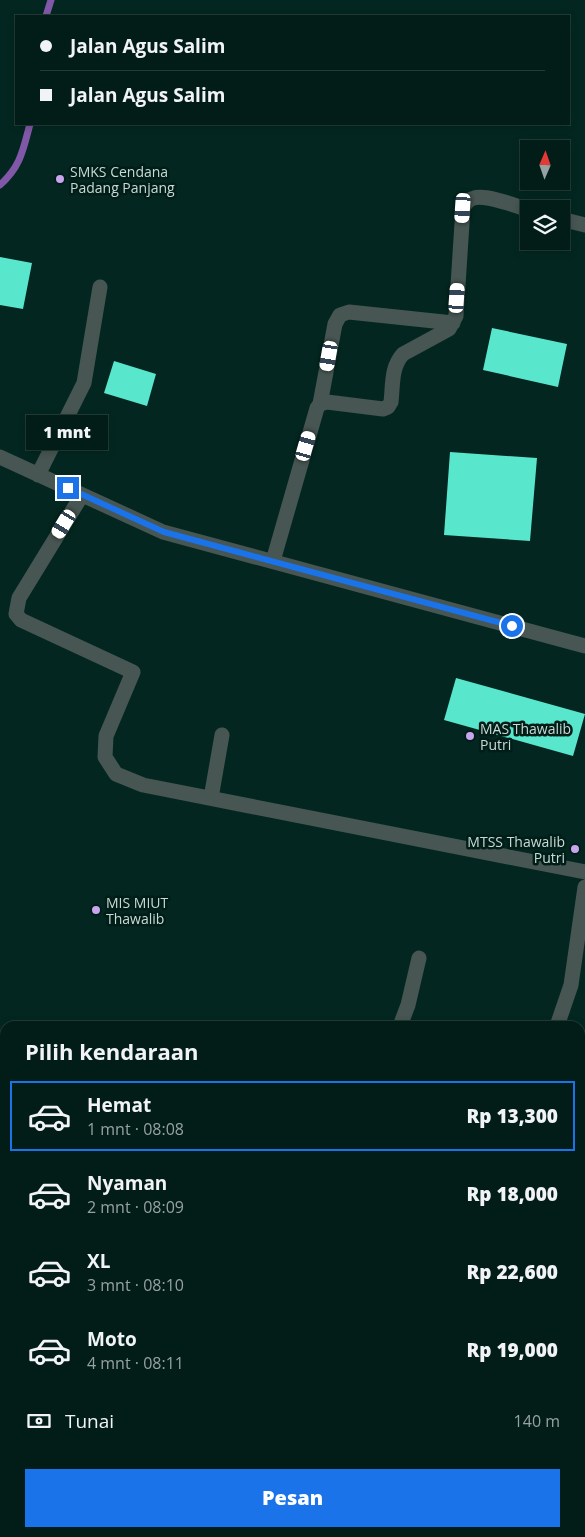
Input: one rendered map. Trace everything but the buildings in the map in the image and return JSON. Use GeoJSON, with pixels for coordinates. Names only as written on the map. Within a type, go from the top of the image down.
{"type":"FeatureCollection","features":[{"type":"Feature","properties":{"kind":"street"},"geometry":{"type":"LineString","coordinates":[[320,404],[327,402],[383,409],[388,407],[395,366],[398,359],[402,354],[449,329],[456,316],[463,208],[466,203],[472,198],[481,197],[520,208]]}},
{"type":"Feature","properties":{"kind":"street"},"geometry":{"type":"LineString","coordinates":[[570,221],[585,225]]}},
{"type":"Feature","properties":{"kind":"street"},"geometry":{"type":"LineString","coordinates":[[38,475],[84,383],[100,287]]}},
{"type":"Feature","properties":{"kind":"street"},"geometry":{"type":"LineString","coordinates":[[273,561],[317,408],[320,404],[335,324],[340,315],[349,312],[453,323]]}},
{"type":"Feature","properties":{"kind":"street"},"geometry":{"type":"LineString","coordinates":[[0,457],[164,532],[585,646]]}},
{"type":"Feature","properties":{"kind":"street"},"geometry":{"type":"LineString","coordinates":[[82,495],[19,598],[16,614],[21,620],[133,672],[106,736],[105,757],[116,774],[143,785],[585,872]]}},
{"type":"Feature","properties":{"kind":"street"},"geometry":{"type":"LineString","coordinates":[[211,798],[222,734]]}},
{"type":"Feature","properties":{"kind":"street"},"geometry":{"type":"LineString","coordinates":[[559,1021],[571,985],[585,887]]}},
{"type":"Feature","properties":{"kind":"street"},"geometry":{"type":"LineString","coordinates":[[402,1021],[408,1005],[419,958]]}},
{"type":"Feature","properties":{"kind":"waterway"},"geometry":{"type":"LineString","coordinates":[[46,15],[51,0]]}},
{"type":"Feature","properties":{"kind":"waterway"},"geometry":{"type":"LineString","coordinates":[[0,185],[17,164],[30,125]]}},
{"type":"Feature","properties":{"kind":"place","name":"SMKS Cendana Padang Panjang"},"geometry":{"type":"Point","coordinates":[60,179]}},
{"type":"Feature","properties":{"kind":"place","name":"MAS Thawalib Putri"},"geometry":{"type":"Point","coordinates":[470,736]}},
{"type":"Feature","properties":{"kind":"place","name":"MTSS Thawalib Putri"},"geometry":{"type":"Point","coordinates":[575,849]}},
{"type":"Feature","properties":{"kind":"place","name":"MIS MIUT Thawalib"},"geometry":{"type":"Point","coordinates":[96,910]}},
{"type":"Feature","properties":{"kind":"route"},"geometry":{"type":"LineString","coordinates":[[68,488],[164,532],[512,626]]}}]}
